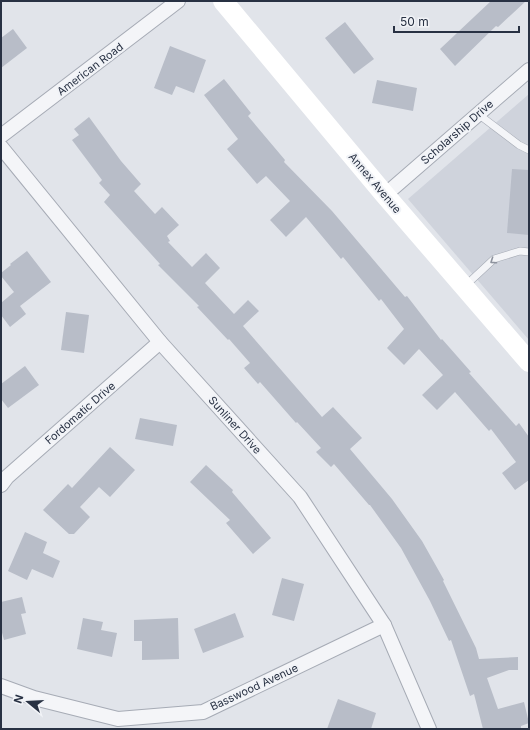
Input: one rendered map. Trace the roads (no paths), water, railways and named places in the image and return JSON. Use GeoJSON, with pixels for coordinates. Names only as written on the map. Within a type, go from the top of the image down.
{"type":"FeatureCollection","features":[{"type":"Feature","properties":{"kind":"street","name":"American Road"},"geometry":{"type":"LineString","coordinates":[[1,136],[178,1]]}},
{"type":"Feature","properties":{"kind":"street","name":"Annex Avenue"},"geometry":{"type":"LineString","coordinates":[[223,1],[385,195],[529,362]]}},
{"type":"Feature","properties":{"kind":"street","name":"Scholarship Drive"},"geometry":{"type":"LineString","coordinates":[[385,195],[529,70]]}},
{"type":"Feature","properties":{"kind":"street","name":"Sunliner Drive"},"geometry":{"type":"LineString","coordinates":[[1,147],[160,342],[300,497],[384,625],[429,729]]}},
{"type":"Feature","properties":{"kind":"street","name":"Fordomatic Drive"},"geometry":{"type":"LineString","coordinates":[[1,485],[7,477],[160,342]]}},
{"type":"Feature","properties":{"kind":"street","name":"Basswood Avenue"},"geometry":{"type":"LineString","coordinates":[[1,686],[34,698],[118,719],[202,712],[384,625]]}},
{"type":"Feature","properties":{"kind":"lane"},"geometry":{"type":"LineString","coordinates":[[478,114],[519,145],[529,150]]}},
{"type":"Feature","properties":{"kind":"lane"},"geometry":{"type":"LineString","coordinates":[[464,286],[494,258],[520,251],[529,252]]}}]}
